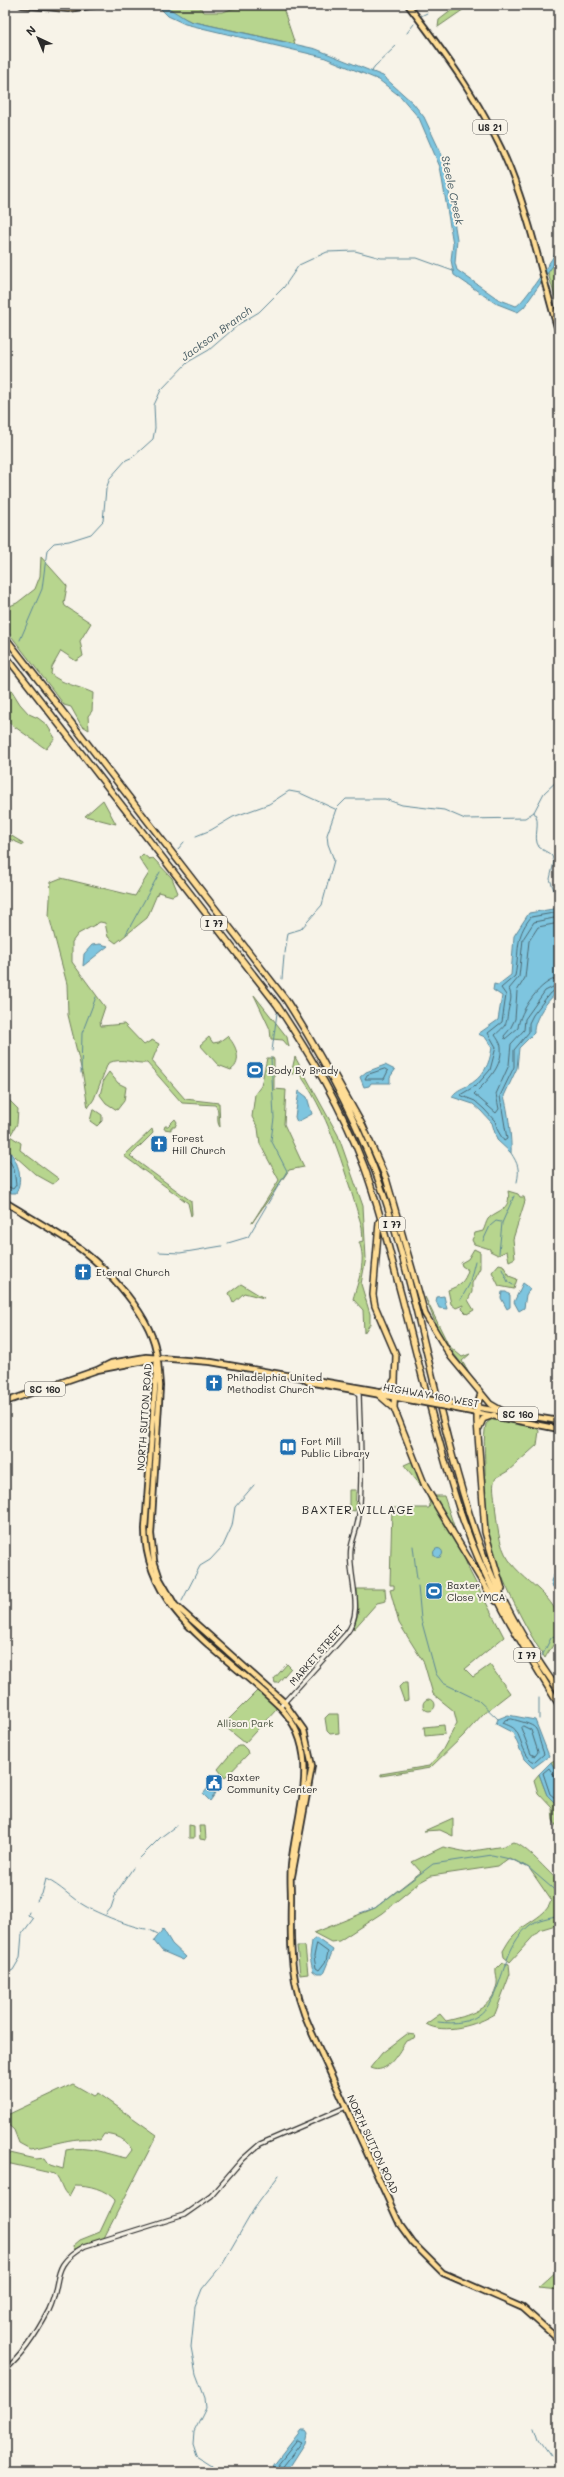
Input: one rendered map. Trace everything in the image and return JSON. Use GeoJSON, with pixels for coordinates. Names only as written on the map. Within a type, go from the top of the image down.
{"type":"FeatureCollection","features":[{"type":"Feature","properties":{"kind":"highway","name":"I 77"},"geometry":{"type":"LineString","coordinates":[[5,637],[286,1000],[328,1067],[364,1142],[381,1188],[395,1235],[456,1472],[479,1544],[525,1639],[559,1691]]}},
{"type":"Feature","properties":{"kind":"highway","name":"I 77"},"geometry":{"type":"LineString","coordinates":[[5,655],[277,1005],[313,1059],[342,1116],[364,1166],[459,1509],[498,1603],[525,1652],[559,1705]]}},
{"type":"Feature","properties":{"kind":"highway"},"geometry":{"type":"LineString","coordinates":[[328,1067],[343,1088],[378,1158],[393,1199],[425,1314],[451,1357],[490,1404],[502,1411]]}},
{"type":"Feature","properties":{"kind":"highway"},"geometry":{"type":"LineString","coordinates":[[379,1217],[373,1295],[375,1306],[396,1355],[394,1408]]}},
{"type":"Feature","properties":{"kind":"highway"},"geometry":{"type":"LineString","coordinates":[[395,1378],[390,1387],[380,1393],[394,1408],[425,1486],[489,1593],[498,1603]]}},
{"type":"Feature","properties":{"kind":"highway"},"geometry":{"type":"LineString","coordinates":[[482,1393],[477,1410],[485,1532],[508,1606]]}},
{"type":"Feature","properties":{"kind":"highway"},"geometry":{"type":"LineString","coordinates":[[478,1433],[483,1419],[494,1415]]}},
{"type":"Feature","properties":{"kind":"main road"},"geometry":{"type":"LineString","coordinates":[[22,5],[68,9],[96,5]]}},
{"type":"Feature","properties":{"kind":"main road","name":"US 21"},"geometry":{"type":"LineString","coordinates":[[408,5],[464,83],[496,139],[527,217],[559,334]]}},
{"type":"Feature","properties":{"kind":"main road"},"geometry":{"type":"LineString","coordinates":[[5,1202],[75,1245],[99,1265],[134,1304],[144,1320],[156,1349],[157,1358]]}},
{"type":"Feature","properties":{"kind":"main road","name":"HIGHWAY 160 WEST"},"geometry":{"type":"LineString","coordinates":[[5,1402],[97,1370],[157,1358],[211,1362],[301,1377],[451,1406],[477,1410],[502,1411],[559,1421]]}},
{"type":"Feature","properties":{"kind":"main road","name":"NORTH SUTTON ROAD"},"geometry":{"type":"LineString","coordinates":[[157,1358],[160,1381],[151,1534],[154,1561],[160,1579],[179,1609],[284,1702],[304,1730],[312,1766],[295,1868],[291,1877]]}},
{"type":"Feature","properties":{"kind":"main road","name":"NORTH SUTTON ROAD"},"geometry":{"type":"LineString","coordinates":[[157,1358],[145,1529],[147,1556],[152,1573],[161,1594],[178,1616],[280,1707],[299,1732],[306,1763],[293,1843],[291,1877],[293,1977],[299,2003],[400,2224],[416,2246],[447,2276],[523,2308],[559,2340]]}},
{"type":"Feature","properties":{"kind":"main road","name":"HIGHWAY 160 WEST"},"geometry":{"type":"LineString","coordinates":[[301,1377],[309,1382],[355,1390],[362,1394],[380,1393]]}},
{"type":"Feature","properties":{"kind":"main road","name":"HIGHWAY 160 WEST"},"geometry":{"type":"LineString","coordinates":[[477,1410],[559,1429]]}},
{"type":"Feature","properties":{"kind":"street","name":"MARKET STREET"},"geometry":{"type":"LineString","coordinates":[[280,1707],[346,1634],[353,1621],[355,1608],[351,1548],[359,1514],[362,1394]]}},
{"type":"Feature","properties":{"kind":"street"},"geometry":{"type":"LineString","coordinates":[[5,2370],[19,2356],[40,2324],[53,2298],[60,2269],[72,2253],[85,2246],[184,2215],[211,2196],[243,2159],[260,2144],[346,2107]]}},
{"type":"Feature","properties":{"kind":"green space"},"geometry":{"type":"Polygon","coordinates":[[[165,5],[198,5],[204,12],[223,12],[243,5],[282,5],[295,44],[190,21],[177,15],[165,5]]]}},
{"type":"Feature","properties":{"kind":"green space"},"geometry":{"type":"Polygon","coordinates":[[[467,7],[438,27],[439,20],[452,10],[467,7]]]}},
{"type":"Feature","properties":{"kind":"green space"},"geometry":{"type":"Polygon","coordinates":[[[559,253],[559,310],[547,270],[559,253]]]}},
{"type":"Feature","properties":{"kind":"green space"},"geometry":{"type":"Polygon","coordinates":[[[41,557],[67,586],[64,603],[65,606],[91,623],[80,641],[83,656],[76,661],[61,651],[52,667],[51,674],[59,680],[93,693],[92,711],[88,716],[89,730],[81,725],[71,707],[64,705],[5,628],[5,608],[17,603],[35,589],[40,576],[41,557]]]}},
{"type":"Feature","properties":{"kind":"green space"},"geometry":{"type":"Polygon","coordinates":[[[5,680],[20,704],[29,714],[38,718],[47,725],[55,738],[46,749],[5,720],[5,680]]]}},
{"type":"Feature","properties":{"kind":"green space"},"geometry":{"type":"Polygon","coordinates":[[[103,800],[116,824],[85,816],[103,800]]]}},
{"type":"Feature","properties":{"kind":"green space"},"geometry":{"type":"Polygon","coordinates":[[[5,832],[23,843],[23,845],[5,837],[5,832]]]}},
{"type":"Feature","properties":{"kind":"green space"},"geometry":{"type":"Polygon","coordinates":[[[143,854],[149,859],[153,858],[172,878],[178,893],[172,896],[158,892],[147,918],[116,943],[108,937],[105,923],[100,922],[78,934],[72,942],[72,962],[105,1007],[100,1022],[101,1026],[124,1024],[144,1045],[152,1040],[159,1044],[152,1061],[185,1099],[219,1103],[220,1127],[218,1122],[218,1110],[215,1105],[182,1103],[147,1063],[113,1061],[108,1063],[94,1099],[88,1108],[83,1076],[68,1015],[67,984],[49,916],[51,882],[61,878],[135,896],[149,873],[139,858],[143,854]]]}},
{"type":"Feature","properties":{"kind":"green space"},"geometry":{"type":"Polygon","coordinates":[[[254,995],[287,1037],[289,1047],[283,1040],[271,1039],[270,1029],[254,995]]]}},
{"type":"Feature","properties":{"kind":"green space"},"geometry":{"type":"Polygon","coordinates":[[[227,1036],[237,1053],[237,1062],[235,1067],[231,1070],[218,1065],[200,1045],[209,1037],[213,1043],[219,1042],[227,1036]]]}},
{"type":"Feature","properties":{"kind":"green space"},"geometry":{"type":"Polygon","coordinates":[[[295,1057],[338,1135],[363,1206],[366,1258],[361,1284],[370,1314],[370,1324],[364,1333],[363,1310],[353,1299],[362,1264],[359,1242],[363,1241],[362,1227],[330,1130],[312,1093],[299,1073],[291,1074],[295,1057]]]}},
{"type":"Feature","properties":{"kind":"green space"},"geometry":{"type":"Polygon","coordinates":[[[267,1058],[273,1058],[274,1060],[274,1089],[286,1090],[284,1124],[304,1167],[289,1170],[252,1223],[279,1180],[260,1144],[258,1128],[252,1117],[255,1094],[261,1086],[267,1058]]]}},
{"type":"Feature","properties":{"kind":"green space"},"geometry":{"type":"Polygon","coordinates":[[[109,1072],[118,1083],[126,1087],[124,1101],[117,1110],[106,1103],[100,1095],[104,1079],[109,1072]]]}},
{"type":"Feature","properties":{"kind":"green space"},"geometry":{"type":"Polygon","coordinates":[[[5,1096],[18,1109],[17,1124],[10,1136],[21,1143],[20,1150],[59,1179],[53,1184],[35,1174],[5,1147],[5,1096]]]}},
{"type":"Feature","properties":{"kind":"green space"},"geometry":{"type":"Polygon","coordinates":[[[93,1109],[102,1115],[102,1121],[97,1126],[90,1121],[93,1109]]]}},
{"type":"Feature","properties":{"kind":"green space"},"geometry":{"type":"Polygon","coordinates":[[[175,1119],[177,1122],[175,1127],[171,1127],[171,1130],[164,1129],[165,1126],[168,1126],[175,1119]]]}},
{"type":"Feature","properties":{"kind":"green space"},"geometry":{"type":"Polygon","coordinates":[[[152,1129],[153,1133],[130,1156],[191,1201],[191,1216],[188,1203],[124,1156],[152,1129]]]}},
{"type":"Feature","properties":{"kind":"green space"},"geometry":{"type":"Polygon","coordinates":[[[508,1191],[518,1194],[520,1197],[524,1197],[525,1201],[513,1239],[515,1258],[509,1261],[507,1251],[498,1255],[490,1251],[490,1249],[474,1244],[472,1240],[475,1233],[483,1231],[488,1219],[491,1216],[506,1206],[509,1198],[508,1191]]]}},
{"type":"Feature","properties":{"kind":"green space"},"geometry":{"type":"Polygon","coordinates":[[[474,1249],[480,1252],[480,1268],[472,1283],[472,1292],[468,1300],[474,1310],[467,1314],[462,1309],[463,1305],[456,1308],[451,1304],[448,1290],[458,1285],[465,1278],[468,1270],[462,1266],[461,1263],[468,1259],[474,1249]]]}},
{"type":"Feature","properties":{"kind":"green space"},"geometry":{"type":"Polygon","coordinates":[[[499,1264],[503,1265],[509,1276],[517,1279],[514,1289],[499,1286],[492,1272],[499,1264]]]}},
{"type":"Feature","properties":{"kind":"green space"},"geometry":{"type":"Polygon","coordinates":[[[241,1284],[264,1298],[244,1293],[233,1303],[229,1293],[241,1284]]]}},
{"type":"Feature","properties":{"kind":"green space"},"geometry":{"type":"Polygon","coordinates":[[[425,1297],[449,1346],[462,1357],[470,1354],[462,1361],[470,1375],[441,1337],[425,1297]]]}},
{"type":"Feature","properties":{"kind":"green space"},"geometry":{"type":"Polygon","coordinates":[[[493,1418],[537,1428],[539,1431],[537,1445],[508,1471],[496,1478],[493,1487],[496,1518],[500,1540],[505,1554],[515,1568],[551,1603],[559,1620],[560,1626],[558,1636],[545,1658],[529,1631],[504,1581],[488,1534],[485,1502],[485,1435],[486,1424],[493,1418]]]}},
{"type":"Feature","properties":{"kind":"green space"},"geometry":{"type":"Polygon","coordinates":[[[413,1461],[421,1479],[421,1486],[404,1465],[413,1461]]]}},
{"type":"Feature","properties":{"kind":"green space"},"geometry":{"type":"Polygon","coordinates":[[[349,1490],[356,1490],[355,1511],[349,1510],[349,1490]]]}},
{"type":"Feature","properties":{"kind":"green space","name":"Baxter Close YMCA"},"geometry":{"type":"Polygon","coordinates":[[[427,1494],[433,1496],[444,1496],[468,1568],[504,1637],[465,1669],[473,1677],[490,1665],[510,1693],[483,1714],[430,1768],[381,1776],[381,1774],[429,1766],[442,1751],[457,1723],[454,1711],[433,1694],[424,1663],[399,1623],[390,1590],[394,1589],[394,1585],[390,1585],[392,1508],[429,1508],[430,1505],[427,1494]]]}},
{"type":"Feature","properties":{"kind":"green space"},"geometry":{"type":"Polygon","coordinates":[[[357,1589],[385,1589],[386,1601],[377,1603],[353,1630],[358,1613],[357,1589]]]}},
{"type":"Feature","properties":{"kind":"green space"},"geometry":{"type":"Polygon","coordinates":[[[287,1664],[291,1668],[278,1683],[275,1683],[274,1679],[287,1664]]]}},
{"type":"Feature","properties":{"kind":"green space"},"geometry":{"type":"Polygon","coordinates":[[[403,1683],[407,1683],[408,1700],[404,1701],[399,1687],[403,1683]]]}},
{"type":"Feature","properties":{"kind":"green space","name":"Allison Park"},"geometry":{"type":"Polygon","coordinates":[[[259,1689],[276,1705],[276,1709],[245,1743],[223,1725],[259,1689]]]}},
{"type":"Feature","properties":{"kind":"green space"},"geometry":{"type":"Polygon","coordinates":[[[427,1699],[431,1699],[435,1705],[431,1711],[427,1711],[423,1707],[423,1703],[427,1699]]]}},
{"type":"Feature","properties":{"kind":"green space"},"geometry":{"type":"Polygon","coordinates":[[[329,1714],[338,1714],[339,1733],[330,1734],[327,1731],[325,1718],[329,1714]]]}},
{"type":"Feature","properties":{"kind":"green space"},"geometry":{"type":"Polygon","coordinates":[[[444,1725],[445,1734],[425,1736],[424,1727],[444,1725]]]}},
{"type":"Feature","properties":{"kind":"green space"},"geometry":{"type":"Polygon","coordinates":[[[238,1745],[242,1745],[247,1750],[248,1754],[225,1778],[218,1769],[238,1745]]]}},
{"type":"Feature","properties":{"kind":"green space"},"geometry":{"type":"Polygon","coordinates":[[[559,1758],[559,1777],[551,1762],[559,1758]]]}},
{"type":"Feature","properties":{"kind":"green space"},"geometry":{"type":"Polygon","coordinates":[[[539,1774],[547,1795],[557,1805],[559,1831],[553,1820],[552,1808],[538,1793],[534,1780],[539,1774]]]}},
{"type":"Feature","properties":{"kind":"green space"},"geometry":{"type":"Polygon","coordinates":[[[453,1818],[453,1836],[440,1830],[424,1831],[453,1818]]]}},
{"type":"Feature","properties":{"kind":"green space"},"geometry":{"type":"Polygon","coordinates":[[[189,1825],[194,1826],[194,1838],[189,1838],[189,1825]]]}},
{"type":"Feature","properties":{"kind":"green space"},"geometry":{"type":"Polygon","coordinates":[[[199,1826],[205,1826],[206,1840],[200,1839],[199,1826]]]}},
{"type":"Feature","properties":{"kind":"green space"},"geometry":{"type":"Polygon","coordinates":[[[513,1842],[525,1849],[559,1881],[559,1924],[539,1930],[510,1962],[504,1957],[503,1951],[509,1941],[518,1931],[541,1915],[549,1906],[551,1900],[529,1868],[509,1858],[498,1866],[431,1876],[420,1882],[382,1913],[339,1941],[331,1942],[314,1933],[375,1908],[421,1872],[412,1862],[443,1847],[467,1852],[504,1846],[513,1842]]]}},
{"type":"Feature","properties":{"kind":"green space"},"geometry":{"type":"Polygon","coordinates":[[[297,1946],[305,1946],[308,1974],[300,1975],[297,1946]]]}},
{"type":"Feature","properties":{"kind":"green space"},"geometry":{"type":"Polygon","coordinates":[[[502,1963],[509,1964],[510,1974],[495,2014],[479,2022],[451,2029],[442,2029],[426,2024],[440,2014],[446,2021],[471,2014],[485,2005],[495,1993],[497,1982],[496,1969],[502,1963]]]}},
{"type":"Feature","properties":{"kind":"green space"},"geometry":{"type":"Polygon","coordinates":[[[407,2034],[415,2035],[414,2038],[406,2041],[387,2066],[376,2070],[370,2068],[382,2053],[407,2034]]]}},
{"type":"Feature","properties":{"kind":"green space"},"geometry":{"type":"Polygon","coordinates":[[[73,2084],[94,2096],[98,2093],[157,2135],[104,2238],[76,2249],[74,2249],[73,2246],[80,2240],[100,2232],[115,2200],[102,2190],[80,2185],[75,2185],[69,2196],[64,2191],[55,2174],[5,2164],[5,2159],[10,2153],[36,2159],[45,2158],[50,2165],[63,2169],[66,2150],[74,2149],[89,2149],[126,2158],[132,2150],[130,2146],[121,2138],[104,2134],[100,2140],[82,2139],[65,2141],[30,2149],[19,2143],[14,2130],[5,2122],[5,2116],[73,2084]]]}},
{"type":"Feature","properties":{"kind":"green space"},"geometry":{"type":"Polygon","coordinates":[[[559,2269],[559,2290],[538,2288],[559,2269]]]}},
{"type":"Feature","properties":{"kind":"water"},"geometry":{"type":"Polygon","coordinates":[[[157,5],[161,5],[190,21],[316,49],[383,76],[413,103],[424,117],[440,151],[446,173],[457,239],[455,263],[457,270],[498,299],[516,306],[532,289],[559,247],[559,257],[524,307],[518,312],[495,303],[454,275],[451,260],[453,244],[440,167],[419,118],[401,97],[379,80],[323,57],[185,24],[168,16],[157,5]]]}},
{"type":"Feature","properties":{"kind":"water"},"geometry":{"type":"Polygon","coordinates":[[[559,908],[559,992],[546,1004],[536,1022],[534,1033],[519,1048],[517,1068],[504,1096],[511,1141],[511,1153],[497,1140],[492,1123],[481,1111],[473,1104],[452,1097],[456,1092],[473,1083],[481,1075],[490,1059],[492,1047],[485,1037],[478,1034],[498,1020],[502,996],[493,990],[494,984],[498,985],[511,975],[514,936],[529,913],[559,908]]]}},
{"type":"Feature","properties":{"kind":"water"},"geometry":{"type":"Polygon","coordinates":[[[100,944],[108,946],[83,966],[84,954],[92,945],[100,944]]]}},
{"type":"Feature","properties":{"kind":"water"},"geometry":{"type":"Polygon","coordinates":[[[385,1065],[395,1070],[390,1077],[390,1083],[371,1083],[369,1086],[364,1087],[360,1077],[366,1072],[385,1065]]]}},
{"type":"Feature","properties":{"kind":"water"},"geometry":{"type":"Polygon","coordinates":[[[299,1091],[307,1097],[312,1114],[297,1122],[295,1117],[299,1091]]]}},
{"type":"Feature","properties":{"kind":"water"},"geometry":{"type":"Polygon","coordinates":[[[5,1148],[10,1152],[18,1169],[19,1181],[16,1193],[11,1193],[5,1187],[5,1148]]]}},
{"type":"Feature","properties":{"kind":"water"},"geometry":{"type":"Polygon","coordinates":[[[523,1283],[530,1288],[526,1295],[524,1308],[519,1311],[514,1302],[523,1283]]]}},
{"type":"Feature","properties":{"kind":"water"},"geometry":{"type":"Polygon","coordinates":[[[502,1292],[506,1292],[510,1295],[510,1307],[507,1309],[501,1298],[502,1292]]]}},
{"type":"Feature","properties":{"kind":"water"},"geometry":{"type":"Polygon","coordinates":[[[444,1296],[447,1309],[439,1308],[436,1301],[437,1297],[444,1296]]]}},
{"type":"Feature","properties":{"kind":"water"},"geometry":{"type":"Polygon","coordinates":[[[438,1548],[443,1553],[438,1558],[433,1553],[438,1548]]]}},
{"type":"Feature","properties":{"kind":"water"},"geometry":{"type":"Polygon","coordinates":[[[559,1572],[559,1593],[553,1587],[551,1581],[553,1576],[559,1572]]]}},
{"type":"Feature","properties":{"kind":"water"},"geometry":{"type":"Polygon","coordinates":[[[508,1715],[535,1720],[549,1756],[533,1768],[524,1759],[513,1733],[496,1724],[498,1719],[508,1715]]]}},
{"type":"Feature","properties":{"kind":"water"},"geometry":{"type":"Polygon","coordinates":[[[551,1762],[559,1777],[559,1813],[557,1805],[547,1795],[539,1774],[551,1762]]]}},
{"type":"Feature","properties":{"kind":"water"},"geometry":{"type":"Polygon","coordinates":[[[208,1788],[210,1792],[215,1794],[210,1801],[203,1794],[208,1788]]]}},
{"type":"Feature","properties":{"kind":"water"},"geometry":{"type":"Polygon","coordinates":[[[163,1929],[172,1944],[186,1957],[183,1960],[162,1951],[154,1941],[163,1929]]]}},
{"type":"Feature","properties":{"kind":"water"},"geometry":{"type":"Polygon","coordinates":[[[316,1938],[333,1950],[323,1974],[317,1974],[313,1971],[310,1957],[312,1941],[316,1938]]]}},
{"type":"Feature","properties":{"kind":"water"},"geometry":{"type":"Polygon","coordinates":[[[301,2430],[305,2430],[307,2433],[305,2443],[287,2471],[279,2472],[273,2466],[301,2430]]]}},
{"type":"Feature","properties":{"kind":"waterway"},"geometry":{"type":"LineString","coordinates":[[421,16],[427,13]]}},
{"type":"Feature","properties":{"kind":"waterway"},"geometry":{"type":"LineString","coordinates":[[407,33],[414,24]]}},
{"type":"Feature","properties":{"kind":"waterway"},"geometry":{"type":"LineString","coordinates":[[372,72],[374,67],[397,45]]}},
{"type":"Feature","properties":{"kind":"waterway","name":"Jackson Branch"},"geometry":{"type":"LineString","coordinates":[[20,640],[42,589],[47,550],[54,543],[69,541],[91,534],[103,521],[106,489],[110,478],[126,460],[133,457],[153,439],[155,428],[154,405],[161,390],[188,362],[209,350],[239,324],[259,312],[284,287],[299,265],[327,252],[355,251],[381,258],[417,258],[453,271]]}},
{"type":"Feature","properties":{"kind":"waterway"},"geometry":{"type":"LineString","coordinates":[[285,953],[288,933],[301,929],[322,905],[334,860],[328,844],[327,835],[336,809],[346,799],[385,799],[402,805],[444,810],[465,819],[525,818],[534,812],[544,793],[559,779]]}},
{"type":"Feature","properties":{"kind":"waterway"},"geometry":{"type":"LineString","coordinates":[[196,836],[211,830],[233,817],[269,804],[289,791],[300,793],[335,809]]}},
{"type":"Feature","properties":{"kind":"waterway"},"geometry":{"type":"LineString","coordinates":[[534,812],[537,821],[537,843],[542,850],[552,856],[554,862],[550,879],[559,904]]}},
{"type":"Feature","properties":{"kind":"waterway"},"geometry":{"type":"LineString","coordinates":[[178,849],[184,842]]}},
{"type":"Feature","properties":{"kind":"waterway"},"geometry":{"type":"LineString","coordinates":[[126,934],[160,872]]}},
{"type":"Feature","properties":{"kind":"waterway"},"geometry":{"type":"LineString","coordinates":[[282,979],[284,956]]}},
{"type":"Feature","properties":{"kind":"waterway"},"geometry":{"type":"LineString","coordinates":[[81,1073],[82,1033],[96,997]]}},
{"type":"Feature","properties":{"kind":"waterway"},"geometry":{"type":"LineString","coordinates":[[272,1051],[277,1013]]}},
{"type":"Feature","properties":{"kind":"waterway"},"geometry":{"type":"LineString","coordinates":[[228,1243],[248,1237],[287,1171],[271,1140],[274,1118],[271,1058]]}},
{"type":"Feature","properties":{"kind":"waterway"},"geometry":{"type":"LineString","coordinates":[[511,1153],[518,1167],[517,1182]]}},
{"type":"Feature","properties":{"kind":"waterway"},"geometry":{"type":"LineString","coordinates":[[499,1253],[502,1223],[514,1196]]}},
{"type":"Feature","properties":{"kind":"waterway"},"geometry":{"type":"LineString","coordinates":[[483,1241],[490,1226],[496,1221],[501,1222]]}},
{"type":"Feature","properties":{"kind":"waterway"},"geometry":{"type":"LineString","coordinates":[[159,1252],[180,1253],[222,1246]]}},
{"type":"Feature","properties":{"kind":"waterway"},"geometry":{"type":"LineString","coordinates":[[461,1299],[469,1285],[475,1261]]}},
{"type":"Feature","properties":{"kind":"waterway"},"geometry":{"type":"LineString","coordinates":[[502,1269],[508,1282],[513,1285]]}},
{"type":"Feature","properties":{"kind":"waterway"},"geometry":{"type":"LineString","coordinates":[[182,1601],[200,1566],[210,1560],[223,1546],[232,1526],[235,1507],[254,1485]]}},
{"type":"Feature","properties":{"kind":"waterway"},"geometry":{"type":"LineString","coordinates":[[413,1546],[417,1579]]}},
{"type":"Feature","properties":{"kind":"waterway"},"geometry":{"type":"LineString","coordinates":[[418,1586],[421,1619],[436,1674],[443,1683],[478,1700],[498,1719]]}},
{"type":"Feature","properties":{"kind":"waterway"},"geometry":{"type":"LineString","coordinates":[[542,1656],[551,1638],[559,1633]]}},
{"type":"Feature","properties":{"kind":"waterway"},"geometry":{"type":"LineString","coordinates":[[539,1698],[539,1719]]}},
{"type":"Feature","properties":{"kind":"waterway"},"geometry":{"type":"LineString","coordinates":[[139,1859],[161,1837],[177,1825]]}},
{"type":"Feature","properties":{"kind":"waterway"},"geometry":{"type":"LineString","coordinates":[[360,1913],[375,1908],[433,1864],[492,1855],[514,1860],[529,1868],[559,1894]]}},
{"type":"Feature","properties":{"kind":"waterway"},"geometry":{"type":"LineString","coordinates":[[106,1914],[111,1908],[116,1893],[133,1868]]}},
{"type":"Feature","properties":{"kind":"waterway"},"geometry":{"type":"LineString","coordinates":[[37,1901],[42,1894],[46,1879],[91,1909],[124,1923],[146,1929]]}},
{"type":"Feature","properties":{"kind":"waterway"},"geometry":{"type":"LineString","coordinates":[[5,1974],[13,1970],[20,1958],[22,1934],[33,1919],[28,1915],[29,1912]]}},
{"type":"Feature","properties":{"kind":"waterway"},"geometry":{"type":"LineString","coordinates":[[438,2022],[462,2022],[478,2016],[489,2004],[497,1989],[509,1955],[517,1939],[533,1923],[559,1915]]}},
{"type":"Feature","properties":{"kind":"waterway"},"geometry":{"type":"LineString","coordinates":[[150,1930],[158,1934]]}},
{"type":"Feature","properties":{"kind":"waterway"},"geometry":{"type":"LineString","coordinates":[[215,2472],[211,2465],[197,2456],[193,2444],[194,2432],[206,2408],[205,2398],[196,2374],[191,2347],[195,2307],[202,2289],[221,2266],[254,2209],[279,2175]]}},
{"type":"Feature","properties":{"kind":"waterway"},"geometry":{"type":"LineString","coordinates":[[535,2427],[539,2439],[551,2456]]}},
{"type":"Feature","properties":{"kind":"waterway"},"geometry":{"type":"LineString","coordinates":[[555,2460],[559,2468]]}},
{"type":"Feature","properties":{"kind":"place","name":"Body By Brady"},"geometry":{"type":"Point","coordinates":[255,1070]}},
{"type":"Feature","properties":{"kind":"place","name":"Forest Hill Church"},"geometry":{"type":"Point","coordinates":[159,1144]}},
{"type":"Feature","properties":{"kind":"place","name":"Eternal Church"},"geometry":{"type":"Point","coordinates":[83,1272]}},
{"type":"Feature","properties":{"kind":"place","name":"Philadelphia United Methodist Church"},"geometry":{"type":"Point","coordinates":[214,1383]}},
{"type":"Feature","properties":{"kind":"place","name":"Fort Mill Public Library"},"geometry":{"type":"Point","coordinates":[288,1447]}},
{"type":"Feature","properties":{"kind":"place","name":"Baxter Close YMCA"},"geometry":{"type":"Point","coordinates":[434,1591]}},
{"type":"Feature","properties":{"kind":"place","name":"Baxter Community Center"},"geometry":{"type":"Point","coordinates":[214,1783]}},
{"type":"Feature","properties":{"kind":"district","name":"BAXTER VILLAGE"},"geometry":{"type":"Point","coordinates":[358,1509]}},
{"type":"Feature","properties":{"kind":"water label","name":"Steele Creek"},"geometry":{"type":"Point","coordinates":[453,190]}}]}
